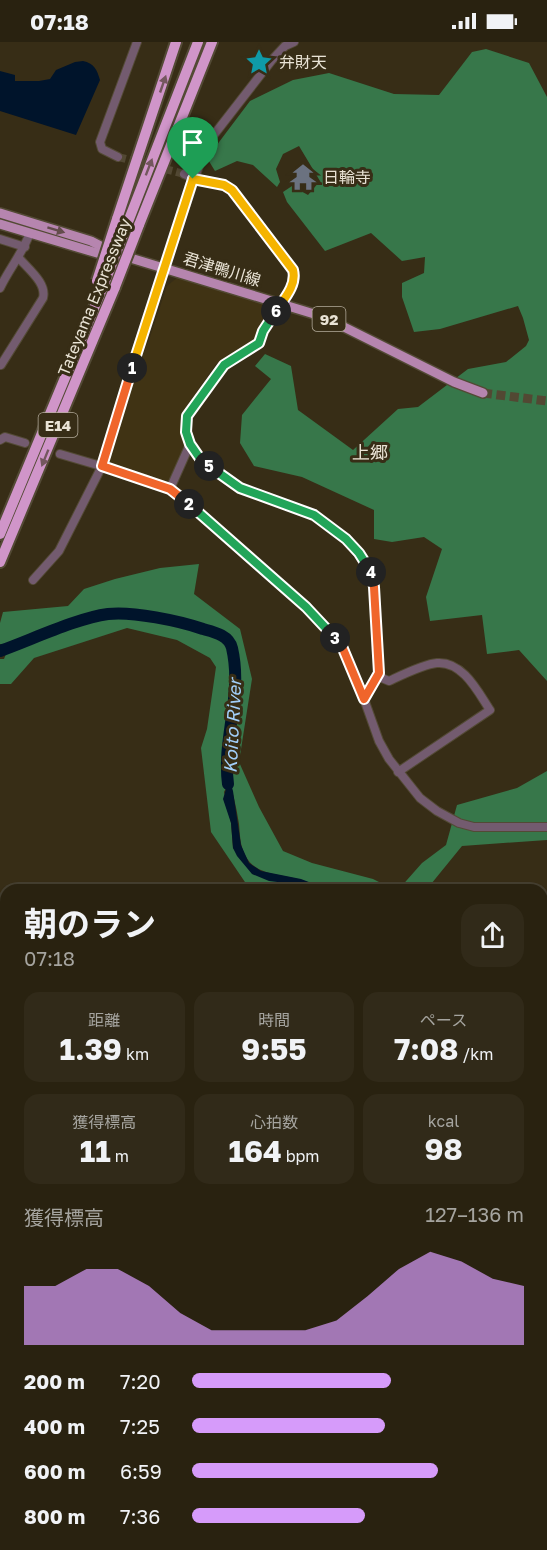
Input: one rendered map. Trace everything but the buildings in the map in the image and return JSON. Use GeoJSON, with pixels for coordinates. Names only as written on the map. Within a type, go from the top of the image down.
{"type":"FeatureCollection","features":[{"type":"Feature","properties":{"kind":"highway"},"geometry":{"type":"LineString","coordinates":[[106,284],[128,222],[176,42]]}},
{"type":"Feature","properties":{"kind":"highway","name":"Tateyama Expressway"},"geometry":{"type":"LineString","coordinates":[[0,562],[198,42]]}},
{"type":"Feature","properties":{"kind":"highway","name":"Tateyama Expressway"},"geometry":{"type":"LineString","coordinates":[[128,222],[180,120],[212,42]]}},
{"type":"Feature","properties":{"kind":"highway"},"geometry":{"type":"LineString","coordinates":[[180,120],[217,42]]}},
{"type":"Feature","properties":{"kind":"highway","name":"Tateyama Expressway"},"geometry":{"type":"LineString","coordinates":[[0,534],[106,284]]}},
{"type":"Feature","properties":{"kind":"main road","name":"君津鴨川線"},"geometry":{"type":"LineString","coordinates":[[0,213],[92,241],[114,253],[324,317],[445,377],[483,393]]}},
{"type":"Feature","properties":{"kind":"main road","name":"君津鴨川線"},"geometry":{"type":"LineString","coordinates":[[0,224],[97,253],[114,253]]}},
{"type":"Feature","properties":{"kind":"street"},"geometry":{"type":"LineString","coordinates":[[118,157],[102,149],[100,142],[137,42]]}},
{"type":"Feature","properties":{"kind":"street"},"geometry":{"type":"LineString","coordinates":[[33,580],[58,551],[102,466],[140,341],[206,145],[272,60],[285,46],[294,42]]}},
{"type":"Feature","properties":{"kind":"street"},"geometry":{"type":"LineString","coordinates":[[184,174],[193,179],[224,185],[232,190],[293,270],[295,276],[292,286],[263,331],[259,343],[224,365],[187,416],[186,432],[190,444],[199,457],[212,469],[240,488],[314,515],[346,539],[359,553],[371,574],[374,587],[379,673],[364,699]]}},
{"type":"Feature","properties":{"kind":"street"},"geometry":{"type":"LineString","coordinates":[[0,288],[25,247],[30,233]]}},
{"type":"Feature","properties":{"kind":"street"},"geometry":{"type":"LineString","coordinates":[[0,239],[25,247]]}},
{"type":"Feature","properties":{"kind":"street"},"geometry":{"type":"LineString","coordinates":[[1,365],[43,298],[42,286],[19,258]]}},
{"type":"Feature","properties":{"kind":"street"},"geometry":{"type":"LineString","coordinates":[[0,440],[5,437],[25,443]]}},
{"type":"Feature","properties":{"kind":"street"},"geometry":{"type":"LineString","coordinates":[[170,489],[190,444]]}},
{"type":"Feature","properties":{"kind":"street"},"geometry":{"type":"LineString","coordinates":[[60,454],[170,489],[194,507],[324,624],[341,644],[388,759],[420,798],[459,824],[474,827],[547,827]]}},
{"type":"Feature","properties":{"kind":"street"},"geometry":{"type":"LineString","coordinates":[[377,676],[389,681],[435,663],[447,663],[467,675],[490,710],[398,772]]}},
{"type":"Feature","properties":{"kind":"shaded area"},"geometry":{"type":"Polygon","coordinates":[[[178,277],[276,305],[257,341],[248,349],[216,364],[184,410],[182,425],[186,442],[169,484],[166,484],[107,464],[107,462],[136,366],[138,366],[150,337],[167,286],[178,277]]]}},
{"type":"Feature","properties":{"kind":"green space"},"geometry":{"type":"Polygon","coordinates":[[[486,49],[529,63],[547,97],[547,681],[519,650],[487,654],[482,615],[430,621],[426,597],[442,549],[424,537],[392,542],[374,539],[374,510],[302,477],[254,466],[240,443],[242,415],[271,379],[255,366],[265,354],[291,366],[298,410],[353,450],[398,409],[418,407],[468,369],[506,362],[526,346],[529,340],[518,306],[440,329],[414,332],[402,297],[402,283],[424,273],[425,257],[402,261],[371,233],[325,251],[287,202],[283,192],[292,186],[308,195],[320,181],[299,146],[283,154],[276,169],[280,182],[277,187],[253,165],[237,161],[215,171],[207,158],[250,101],[293,80],[329,73],[394,94],[439,95],[472,52],[486,49]]]}},
{"type":"Feature","properties":{"kind":"green space"},"geometry":{"type":"Polygon","coordinates":[[[199,564],[194,594],[240,629],[252,679],[239,762],[259,807],[283,851],[312,863],[373,879],[383,884],[311,884],[255,867],[245,855],[242,847],[235,803],[226,770],[227,786],[224,792],[231,823],[233,848],[253,874],[290,884],[246,884],[211,832],[201,748],[207,729],[216,667],[210,658],[177,640],[127,628],[34,658],[11,684],[0,684],[0,659],[4,659],[9,646],[0,644],[0,623],[3,612],[68,606],[84,589],[160,568],[199,564]]]}},
{"type":"Feature","properties":{"kind":"green space"},"geometry":{"type":"Polygon","coordinates":[[[547,771],[547,840],[462,846],[431,884],[403,884],[422,863],[446,845],[457,805],[517,788],[547,771]]]}},
{"type":"Feature","properties":{"kind":"water"},"geometry":{"type":"Polygon","coordinates":[[[83,61],[95,68],[100,80],[76,135],[0,111],[0,71],[15,75],[15,81],[39,81],[50,79],[56,70],[83,61]]]}},
{"type":"Feature","properties":{"kind":"water"},"geometry":{"type":"Polygon","coordinates":[[[226,768],[233,791],[241,845],[249,863],[261,871],[314,884],[269,881],[252,874],[233,848],[231,823],[223,799],[227,786],[226,768]]]}},
{"type":"Feature","properties":{"kind":"waterway","name":"Koito River"},"geometry":{"type":"LineString","coordinates":[[0,651],[68,625],[96,616],[118,613],[156,617],[220,635],[228,640],[232,648],[235,666],[234,700],[228,750],[228,784]]}},
{"type":"Feature","properties":{"kind":"tunnel"},"geometry":{"type":"LineString","coordinates":[[118,157],[184,174]]}},
{"type":"Feature","properties":{"kind":"tunnel"},"geometry":{"type":"LineString","coordinates":[[483,393],[547,401]]}},
{"type":"Feature","properties":{"kind":"place","name":"弁財天"},"geometry":{"type":"Point","coordinates":[259,62]}},
{"type":"Feature","properties":{"kind":"place","name":"日輪寺"},"geometry":{"type":"Point","coordinates":[303,177]}},
{"type":"Feature","properties":{"kind":"district","name":"上郷"},"geometry":{"type":"Point","coordinates":[370,452]}},
{"type":"Feature","properties":{"kind":"route"},"geometry":{"type":"LineString","coordinates":[[193,179],[224,185],[232,190],[287,261],[295,276],[292,286],[263,331],[259,343],[224,365],[187,416],[186,432],[190,444],[199,457],[227,480],[240,488],[314,515],[346,539],[367,564],[374,587],[379,673],[364,699],[341,644],[324,624],[194,507],[170,489],[102,466],[193,179]]}}]}
